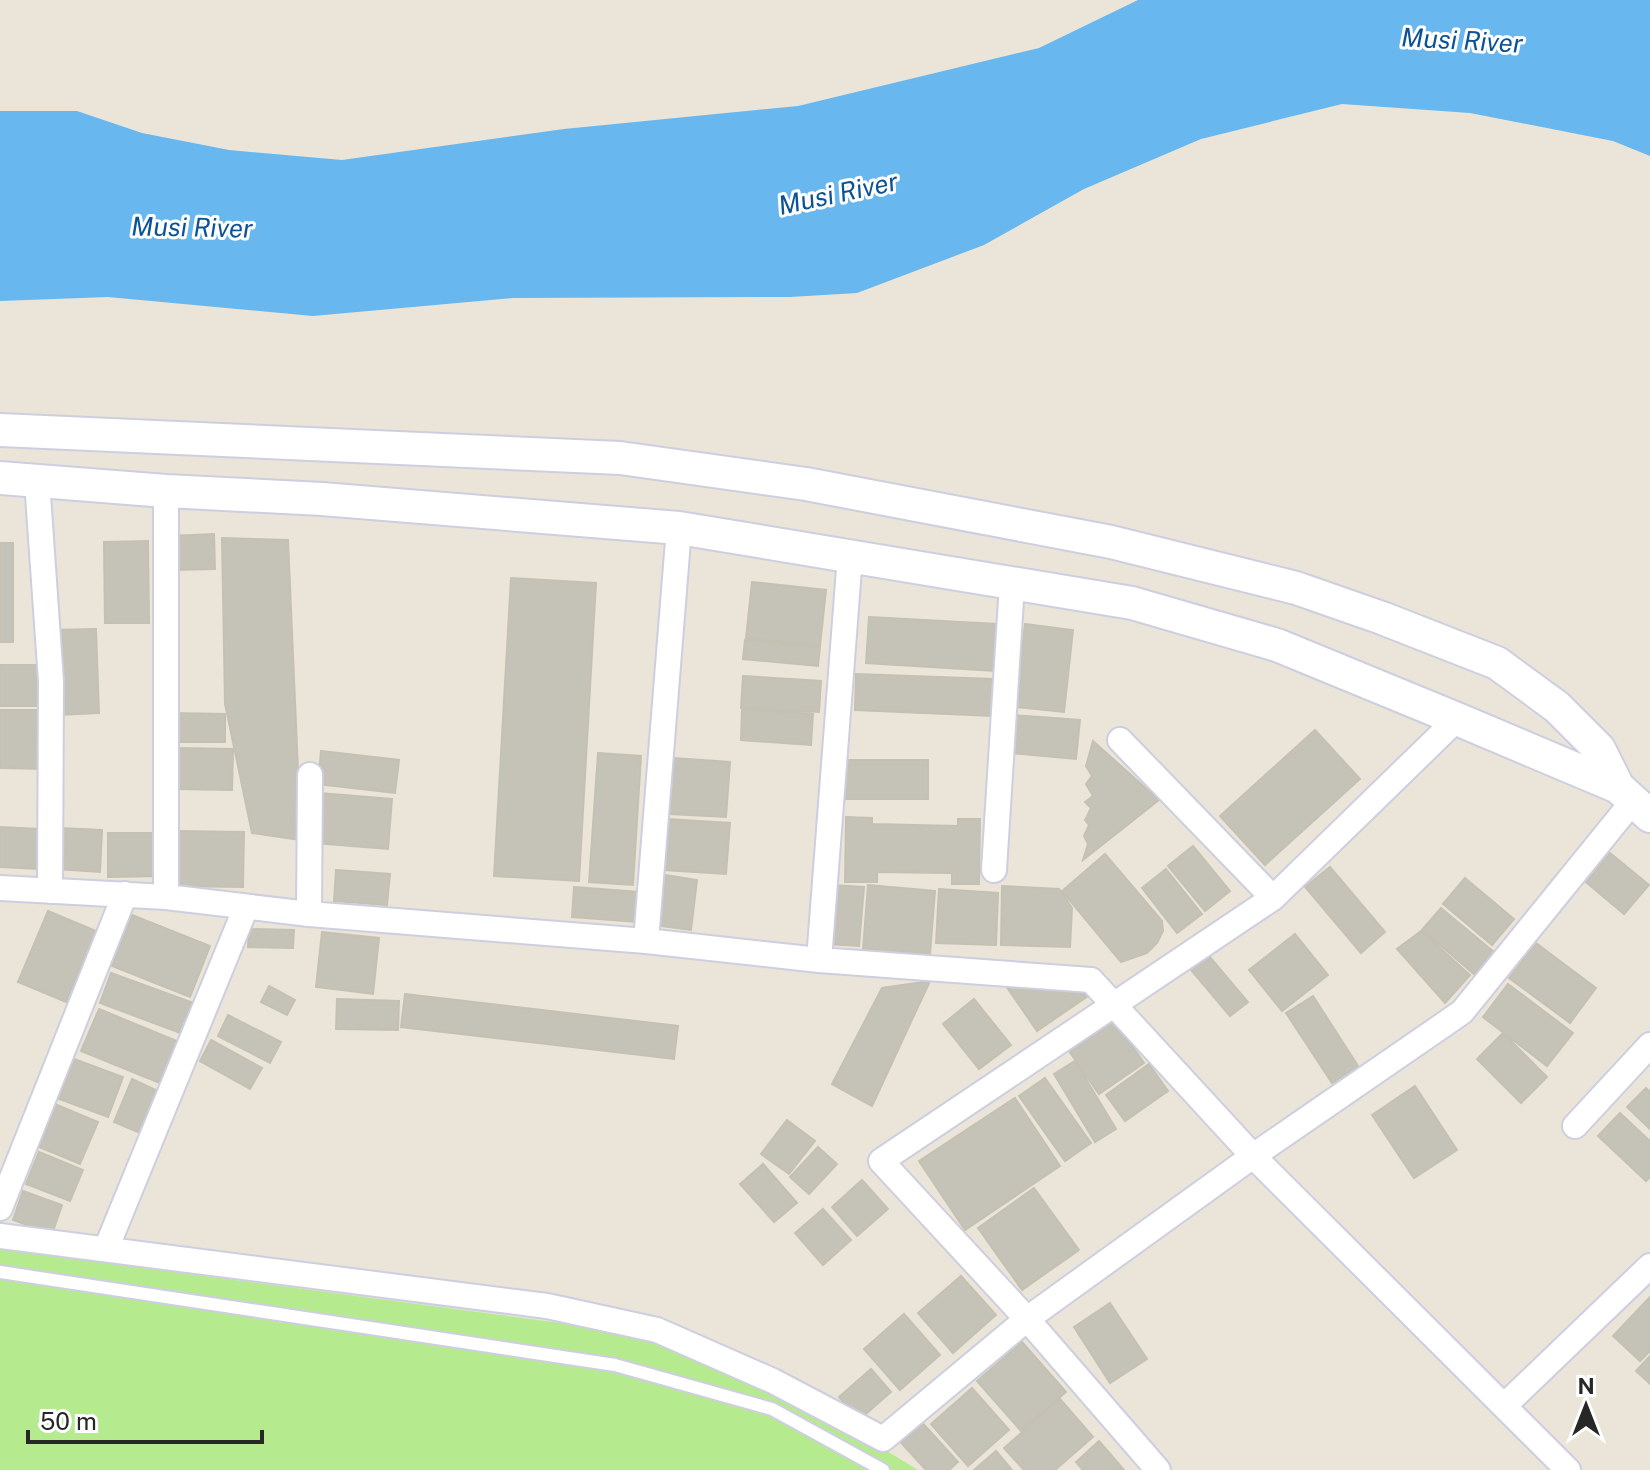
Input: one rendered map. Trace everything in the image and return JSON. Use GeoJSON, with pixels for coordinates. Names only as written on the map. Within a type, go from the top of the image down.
{"type":"FeatureCollection","features":[{"type":"Feature","properties":{"kind":"street"},"geometry":{"type":"LineString","coordinates":[[0,430],[620,458],[806,484],[1111,542],[1296,588],[1497,663],[1557,707],[1599,749],[1634,801]]}},
{"type":"Feature","properties":{"kind":"street"},"geometry":{"type":"LineString","coordinates":[[0,478],[322,499],[679,528],[1132,603],[1277,645],[1457,719],[1634,801]]}},
{"type":"Feature","properties":{"kind":"street"},"geometry":{"type":"LineString","coordinates":[[37,481],[51,681],[50,891]]}},
{"type":"Feature","properties":{"kind":"street"},"geometry":{"type":"LineString","coordinates":[[166,491],[166,897]]}},
{"type":"Feature","properties":{"kind":"street"},"geometry":{"type":"LineString","coordinates":[[646,941],[679,528]]}},
{"type":"Feature","properties":{"kind":"street"},"geometry":{"type":"LineString","coordinates":[[819,960],[850,556]]}},
{"type":"Feature","properties":{"kind":"street"},"geometry":{"type":"LineString","coordinates":[[994,870],[1012,584]]}},
{"type":"Feature","properties":{"kind":"street"},"geometry":{"type":"LineString","coordinates":[[1153,1468],[1027,1319],[881,1161],[1273,898],[1457,719]]}},
{"type":"Feature","properties":{"kind":"street"},"geometry":{"type":"LineString","coordinates":[[1120,740],[1273,898]]}},
{"type":"Feature","properties":{"kind":"street"},"geometry":{"type":"LineString","coordinates":[[309,914],[310,775]]}},
{"type":"Feature","properties":{"kind":"street"},"geometry":{"type":"LineString","coordinates":[[0,1236],[547,1306],[657,1330],[773,1381],[883,1439],[1027,1319],[1253,1156],[1462,1012],[1634,801]]}},
{"type":"Feature","properties":{"kind":"street"},"geometry":{"type":"LineString","coordinates":[[1,891],[166,897],[309,914],[646,941],[819,960],[1091,980],[1253,1156],[1568,1470]]}},
{"type":"Feature","properties":{"kind":"street"},"geometry":{"type":"LineString","coordinates":[[0,1208],[125,894]]}},
{"type":"Feature","properties":{"kind":"street"},"geometry":{"type":"LineString","coordinates":[[106,1249],[246,907]]}},
{"type":"Feature","properties":{"kind":"street"},"geometry":{"type":"LineString","coordinates":[[1575,1126],[1650,1045]]}},
{"type":"Feature","properties":{"kind":"street"},"geometry":{"type":"LineString","coordinates":[[1505,1405],[1650,1266]]}},
{"type":"Feature","properties":{"kind":"lane"},"geometry":{"type":"LineString","coordinates":[[0,1272],[615,1365],[772,1409],[883,1470]]}},
{"type":"Feature","properties":{"kind":"green space"},"geometry":{"type":"Polygon","coordinates":[[[0,1249],[568,1324],[679,1349],[831,1417],[918,1470],[0,1470],[0,1249]]]}},
{"type":"Feature","properties":{"kind":"water","name":"Musi River"},"geometry":{"type":"Polygon","coordinates":[[[1138,0],[1650,0],[1650,156],[1613,141],[1470,113],[1342,104],[1201,139],[1084,189],[984,245],[857,293],[790,297],[513,298],[313,316],[108,297],[0,301],[0,111],[77,111],[142,133],[229,150],[342,160],[564,129],[798,106],[1039,48],[1138,0]]]}},
{"type":"Feature","properties":{"kind":"building"},"geometry":{"type":"Polygon","coordinates":[[[214,534],[215,569],[173,570],[170,536],[214,534]]]}},
{"type":"Feature","properties":{"kind":"building"},"geometry":{"type":"Polygon","coordinates":[[[222,538],[288,540],[301,840],[252,833],[225,704],[222,538]]]}},
{"type":"Feature","properties":{"kind":"building"},"geometry":{"type":"Polygon","coordinates":[[[148,541],[149,623],[105,623],[104,542],[148,541]]]}},
{"type":"Feature","properties":{"kind":"building"},"geometry":{"type":"Polygon","coordinates":[[[0,543],[13,543],[13,642],[0,642],[0,543]]]}},
{"type":"Feature","properties":{"kind":"building"},"geometry":{"type":"Polygon","coordinates":[[[511,578],[596,583],[579,881],[494,876],[511,578]]]}},
{"type":"Feature","properties":{"kind":"building"},"geometry":{"type":"Polygon","coordinates":[[[752,582],[826,590],[820,646],[746,638],[752,582]]]}},
{"type":"Feature","properties":{"kind":"building"},"geometry":{"type":"Polygon","coordinates":[[[869,617],[997,624],[995,671],[866,663],[869,617]]]}},
{"type":"Feature","properties":{"kind":"building"},"geometry":{"type":"Polygon","coordinates":[[[1025,624],[1073,630],[1064,712],[1015,707],[1025,624]]]}},
{"type":"Feature","properties":{"kind":"building"},"geometry":{"type":"Polygon","coordinates":[[[96,629],[99,713],[57,715],[53,630],[96,629]]]}},
{"type":"Feature","properties":{"kind":"building"},"geometry":{"type":"Polygon","coordinates":[[[745,640],[820,647],[818,666],[743,659],[745,640]]]}},
{"type":"Feature","properties":{"kind":"building"},"geometry":{"type":"Polygon","coordinates":[[[0,665],[46,665],[46,706],[0,706],[0,665]]]}},
{"type":"Feature","properties":{"kind":"building"},"geometry":{"type":"Polygon","coordinates":[[[856,674],[994,679],[993,716],[855,710],[856,674]]]}},
{"type":"Feature","properties":{"kind":"building"},"geometry":{"type":"Polygon","coordinates":[[[743,676],[821,681],[819,712],[741,708],[743,676]]]}},
{"type":"Feature","properties":{"kind":"building"},"geometry":{"type":"Polygon","coordinates":[[[742,709],[813,714],[811,745],[741,740],[742,709]]]}},
{"type":"Feature","properties":{"kind":"building"},"geometry":{"type":"Polygon","coordinates":[[[0,710],[45,710],[44,769],[0,768],[0,710]]]}},
{"type":"Feature","properties":{"kind":"building"},"geometry":{"type":"Polygon","coordinates":[[[172,713],[225,714],[225,742],[171,742],[172,713]]]}},
{"type":"Feature","properties":{"kind":"building"},"geometry":{"type":"Polygon","coordinates":[[[1014,715],[1080,720],[1076,759],[1011,753],[1014,715]]]}},
{"type":"Feature","properties":{"kind":"building"},"geometry":{"type":"Polygon","coordinates":[[[1315,730],[1360,779],[1265,865],[1220,816],[1315,730]]]}},
{"type":"Feature","properties":{"kind":"building"},"geometry":{"type":"Polygon","coordinates":[[[1093,741],[1159,800],[1083,860],[1088,844],[1084,836],[1089,825],[1085,820],[1091,808],[1085,802],[1093,796],[1086,784],[1092,776],[1086,766],[1093,741]]]}},
{"type":"Feature","properties":{"kind":"building"},"geometry":{"type":"Polygon","coordinates":[[[177,748],[233,749],[232,790],[176,789],[177,748]]]}},
{"type":"Feature","properties":{"kind":"building"},"geometry":{"type":"Polygon","coordinates":[[[321,751],[399,760],[395,793],[318,784],[321,751]]]}},
{"type":"Feature","properties":{"kind":"building"},"geometry":{"type":"Polygon","coordinates":[[[598,753],[641,756],[633,885],[589,882],[598,753]]]}},
{"type":"Feature","properties":{"kind":"building"},"geometry":{"type":"Polygon","coordinates":[[[673,758],[730,762],[726,817],[670,814],[673,758]]]}},
{"type":"Feature","properties":{"kind":"building"},"geometry":{"type":"Polygon","coordinates":[[[846,760],[928,760],[928,799],[846,799],[846,760]]]}},
{"type":"Feature","properties":{"kind":"building"},"geometry":{"type":"Polygon","coordinates":[[[319,793],[392,799],[388,849],[315,843],[319,793]]]}},
{"type":"Feature","properties":{"kind":"building"},"geometry":{"type":"Polygon","coordinates":[[[846,817],[872,818],[872,824],[958,826],[958,819],[980,819],[979,884],[952,884],[952,873],[877,872],[877,882],[845,882],[846,817]]]}},
{"type":"Feature","properties":{"kind":"building"},"geometry":{"type":"Polygon","coordinates":[[[667,819],[730,823],[726,874],[664,870],[667,819]]]}},
{"type":"Feature","properties":{"kind":"building"},"geometry":{"type":"Polygon","coordinates":[[[0,827],[39,829],[38,869],[0,867],[0,827]]]}},
{"type":"Feature","properties":{"kind":"building"},"geometry":{"type":"Polygon","coordinates":[[[59,828],[102,830],[100,872],[57,869],[59,828]]]}},
{"type":"Feature","properties":{"kind":"building"},"geometry":{"type":"Polygon","coordinates":[[[174,831],[244,832],[243,887],[173,886],[174,831]]]}},
{"type":"Feature","properties":{"kind":"building"},"geometry":{"type":"Polygon","coordinates":[[[108,833],[163,833],[164,876],[108,877],[108,833]]]}},
{"type":"Feature","properties":{"kind":"building"},"geometry":{"type":"Polygon","coordinates":[[[1193,846],[1230,891],[1205,911],[1168,866],[1193,846]]]}},
{"type":"Feature","properties":{"kind":"building"},"geometry":{"type":"Polygon","coordinates":[[[1610,853],[1649,885],[1624,914],[1586,882],[1610,853]]]}},
{"type":"Feature","properties":{"kind":"building"},"geometry":{"type":"Polygon","coordinates":[[[1105,854],[1162,921],[1163,931],[1147,953],[1121,962],[1062,891],[1105,854]]]}},
{"type":"Feature","properties":{"kind":"building"},"geometry":{"type":"Polygon","coordinates":[[[1330,867],[1385,932],[1361,953],[1305,887],[1330,867]]]}},
{"type":"Feature","properties":{"kind":"building"},"geometry":{"type":"Polygon","coordinates":[[[1166,869],[1202,914],[1177,933],[1142,888],[1166,869]]]}},
{"type":"Feature","properties":{"kind":"building"},"geometry":{"type":"Polygon","coordinates":[[[336,870],[390,874],[387,905],[334,901],[336,870]]]}},
{"type":"Feature","properties":{"kind":"building"},"geometry":{"type":"Polygon","coordinates":[[[659,874],[697,880],[691,930],[653,925],[659,874]]]}},
{"type":"Feature","properties":{"kind":"building"},"geometry":{"type":"Polygon","coordinates":[[[1465,878],[1514,919],[1492,945],[1443,904],[1465,878]]]}},
{"type":"Feature","properties":{"kind":"building"},"geometry":{"type":"Polygon","coordinates":[[[831,885],[864,887],[859,946],[827,944],[831,885]]]}},
{"type":"Feature","properties":{"kind":"building"},"geometry":{"type":"Polygon","coordinates":[[[868,885],[935,891],[930,954],[863,949],[868,885]]]}},
{"type":"Feature","properties":{"kind":"building"},"geometry":{"type":"Polygon","coordinates":[[[1002,886],[1059,889],[1072,908],[1070,947],[1001,945],[1002,886]]]}},
{"type":"Feature","properties":{"kind":"building"},"geometry":{"type":"Polygon","coordinates":[[[574,887],[639,892],[638,922],[572,917],[574,887]]]}},
{"type":"Feature","properties":{"kind":"building"},"geometry":{"type":"Polygon","coordinates":[[[939,889],[998,893],[996,945],[936,943],[939,889]]]}},
{"type":"Feature","properties":{"kind":"building"},"geometry":{"type":"Polygon","coordinates":[[[1441,908],[1494,952],[1474,974],[1422,930],[1441,908]]]}},
{"type":"Feature","properties":{"kind":"building"},"geometry":{"type":"Polygon","coordinates":[[[48,911],[96,931],[66,1002],[18,982],[48,911]]]}},
{"type":"Feature","properties":{"kind":"building"},"geometry":{"type":"Polygon","coordinates":[[[132,915],[210,946],[190,997],[112,966],[132,915]]]}},
{"type":"Feature","properties":{"kind":"building"},"geometry":{"type":"Polygon","coordinates":[[[249,929],[294,930],[293,948],[248,947],[249,929]]]}},
{"type":"Feature","properties":{"kind":"building"},"geometry":{"type":"Polygon","coordinates":[[[1421,931],[1470,975],[1445,1003],[1397,949],[1421,931]]]}},
{"type":"Feature","properties":{"kind":"building"},"geometry":{"type":"Polygon","coordinates":[[[322,932],[379,938],[373,994],[316,987],[322,932]]]}},
{"type":"Feature","properties":{"kind":"building"},"geometry":{"type":"Polygon","coordinates":[[[1295,934],[1328,975],[1282,1011],[1249,970],[1295,934]]]}},
{"type":"Feature","properties":{"kind":"building"},"geometry":{"type":"Polygon","coordinates":[[[1536,943],[1596,988],[1570,1023],[1509,978],[1536,943]]]}},
{"type":"Feature","properties":{"kind":"building"},"geometry":{"type":"Polygon","coordinates":[[[1209,956],[1248,1002],[1230,1016],[1191,970],[1209,956]]]}},
{"type":"Feature","properties":{"kind":"building"},"geometry":{"type":"Polygon","coordinates":[[[111,973],[202,1006],[191,1037],[100,1003],[111,973]]]}},
{"type":"Feature","properties":{"kind":"building"},"geometry":{"type":"Polygon","coordinates":[[[930,981],[872,1106],[832,1084],[882,988],[930,981]]]}},
{"type":"Feature","properties":{"kind":"building"},"geometry":{"type":"Polygon","coordinates":[[[1508,984],[1573,1033],[1547,1066],[1483,1017],[1508,984]]]}},
{"type":"Feature","properties":{"kind":"building"},"geometry":{"type":"Polygon","coordinates":[[[269,986],[295,1000],[287,1015],[261,1002],[269,986]]]}},
{"type":"Feature","properties":{"kind":"building"},"geometry":{"type":"Polygon","coordinates":[[[1006,986],[1091,994],[1037,1031],[1006,986]]]}},
{"type":"Feature","properties":{"kind":"building"},"geometry":{"type":"Polygon","coordinates":[[[405,994],[678,1026],[674,1059],[401,1027],[405,994]]]}},
{"type":"Feature","properties":{"kind":"building"},"geometry":{"type":"Polygon","coordinates":[[[1313,996],[1358,1066],[1332,1083],[1286,1013],[1313,996]]]}},
{"type":"Feature","properties":{"kind":"building"},"geometry":{"type":"Polygon","coordinates":[[[337,999],[399,1001],[398,1030],[336,1029],[337,999]]]}},
{"type":"Feature","properties":{"kind":"building"},"geometry":{"type":"Polygon","coordinates":[[[974,999],[1011,1045],[979,1069],[943,1024],[974,999]]]}},
{"type":"Feature","properties":{"kind":"building"},"geometry":{"type":"Polygon","coordinates":[[[99,1009],[184,1044],[167,1086],[81,1051],[99,1009]]]}},
{"type":"Feature","properties":{"kind":"building"},"geometry":{"type":"Polygon","coordinates":[[[228,1015],[281,1042],[270,1063],[218,1036],[228,1015]]]}},
{"type":"Feature","properties":{"kind":"building"},"geometry":{"type":"Polygon","coordinates":[[[1114,1019],[1144,1063],[1099,1094],[1069,1051],[1114,1019]]]}},
{"type":"Feature","properties":{"kind":"building"},"geometry":{"type":"Polygon","coordinates":[[[1503,1033],[1547,1077],[1521,1103],[1477,1059],[1503,1033]]]}},
{"type":"Feature","properties":{"kind":"building"},"geometry":{"type":"Polygon","coordinates":[[[211,1040],[262,1068],[250,1089],[200,1061],[211,1040]]]}},
{"type":"Feature","properties":{"kind":"building"},"geometry":{"type":"Polygon","coordinates":[[[74,1059],[123,1077],[108,1117],[59,1099],[74,1059]]]}},
{"type":"Feature","properties":{"kind":"building"},"geometry":{"type":"Polygon","coordinates":[[[1075,1061],[1116,1129],[1095,1142],[1054,1074],[1075,1061]]]}},
{"type":"Feature","properties":{"kind":"building"},"geometry":{"type":"Polygon","coordinates":[[[1149,1064],[1168,1091],[1125,1121],[1106,1095],[1149,1064]]]}},
{"type":"Feature","properties":{"kind":"building"},"geometry":{"type":"Polygon","coordinates":[[[1045,1078],[1091,1143],[1065,1161],[1019,1096],[1045,1078]]]}},
{"type":"Feature","properties":{"kind":"building"},"geometry":{"type":"Polygon","coordinates":[[[132,1079],[162,1093],[145,1135],[114,1122],[132,1079]]]}},
{"type":"Feature","properties":{"kind":"building"},"geometry":{"type":"Polygon","coordinates":[[[1415,1086],[1457,1150],[1414,1178],[1372,1115],[1415,1086]]]}},
{"type":"Feature","properties":{"kind":"building"},"geometry":{"type":"Polygon","coordinates":[[[1646,1088],[1650,1092],[1650,1129],[1627,1107],[1646,1088]]]}},
{"type":"Feature","properties":{"kind":"building"},"geometry":{"type":"Polygon","coordinates":[[[1015,1098],[1060,1166],[965,1230],[919,1161],[1015,1098]]]}},
{"type":"Feature","properties":{"kind":"building"},"geometry":{"type":"Polygon","coordinates":[[[57,1105],[98,1122],[80,1164],[39,1147],[57,1105]]]}},
{"type":"Feature","properties":{"kind":"building"},"geometry":{"type":"Polygon","coordinates":[[[1620,1113],[1650,1141],[1650,1177],[1646,1181],[1598,1136],[1620,1113]]]}},
{"type":"Feature","properties":{"kind":"building"},"geometry":{"type":"Polygon","coordinates":[[[787,1120],[815,1141],[789,1174],[761,1154],[787,1120]]]}},
{"type":"Feature","properties":{"kind":"building"},"geometry":{"type":"Polygon","coordinates":[[[818,1147],[837,1164],[809,1194],[790,1177],[818,1147]]]}},
{"type":"Feature","properties":{"kind":"building"},"geometry":{"type":"Polygon","coordinates":[[[39,1152],[83,1170],[70,1201],[26,1184],[39,1152]]]}},
{"type":"Feature","properties":{"kind":"building"},"geometry":{"type":"Polygon","coordinates":[[[763,1164],[797,1203],[774,1222],[740,1184],[763,1164]]]}},
{"type":"Feature","properties":{"kind":"building"},"geometry":{"type":"Polygon","coordinates":[[[862,1180],[888,1209],[857,1236],[832,1207],[862,1180]]]}},
{"type":"Feature","properties":{"kind":"building"},"geometry":{"type":"Polygon","coordinates":[[[1034,1188],[1079,1250],[1022,1290],[978,1228],[1034,1188]]]}},
{"type":"Feature","properties":{"kind":"building"},"geometry":{"type":"Polygon","coordinates":[[[23,1191],[62,1205],[52,1234],[13,1220],[23,1191]]]}},
{"type":"Feature","properties":{"kind":"building"},"geometry":{"type":"Polygon","coordinates":[[[823,1209],[851,1240],[823,1265],[795,1233],[823,1209]]]}},
{"type":"Feature","properties":{"kind":"building"},"geometry":{"type":"Polygon","coordinates":[[[961,1276],[996,1315],[953,1353],[918,1313],[961,1276]]]}},
{"type":"Feature","properties":{"kind":"building"},"geometry":{"type":"Polygon","coordinates":[[[1650,1297],[1650,1351],[1640,1361],[1613,1336],[1650,1297]]]}},
{"type":"Feature","properties":{"kind":"building"},"geometry":{"type":"Polygon","coordinates":[[[1110,1303],[1147,1359],[1110,1383],[1074,1327],[1110,1303]]]}},
{"type":"Feature","properties":{"kind":"building"},"geometry":{"type":"Polygon","coordinates":[[[904,1314],[940,1355],[900,1390],[864,1349],[904,1314]]]}},
{"type":"Feature","properties":{"kind":"building"},"geometry":{"type":"Polygon","coordinates":[[[1022,1342],[1066,1392],[1021,1431],[977,1381],[1022,1342]]]}},
{"type":"Feature","properties":{"kind":"building"},"geometry":{"type":"Polygon","coordinates":[[[1650,1356],[1650,1384],[1636,1371],[1650,1356]]]}},
{"type":"Feature","properties":{"kind":"building"},"geometry":{"type":"Polygon","coordinates":[[[871,1369],[891,1392],[859,1420],[839,1397],[871,1369]]]}},
{"type":"Feature","properties":{"kind":"building"},"geometry":{"type":"Polygon","coordinates":[[[972,1388],[1009,1430],[968,1466],[931,1424],[972,1388]]]}},
{"type":"Feature","properties":{"kind":"building"},"geometry":{"type":"Polygon","coordinates":[[[1060,1399],[1093,1437],[1055,1470],[1024,1470],[1004,1448],[1060,1399]]]}},
{"type":"Feature","properties":{"kind":"building"},"geometry":{"type":"Polygon","coordinates":[[[917,1417],[958,1462],[949,1470],[926,1470],[895,1436],[917,1417]]]}},
{"type":"Feature","properties":{"kind":"building"},"geometry":{"type":"Polygon","coordinates":[[[1099,1441],[1124,1470],[1083,1470],[1076,1462],[1099,1441]]]}},
{"type":"Feature","properties":{"kind":"building"},"geometry":{"type":"Polygon","coordinates":[[[996,1451],[1012,1470],[974,1470],[996,1451]]]}}]}
